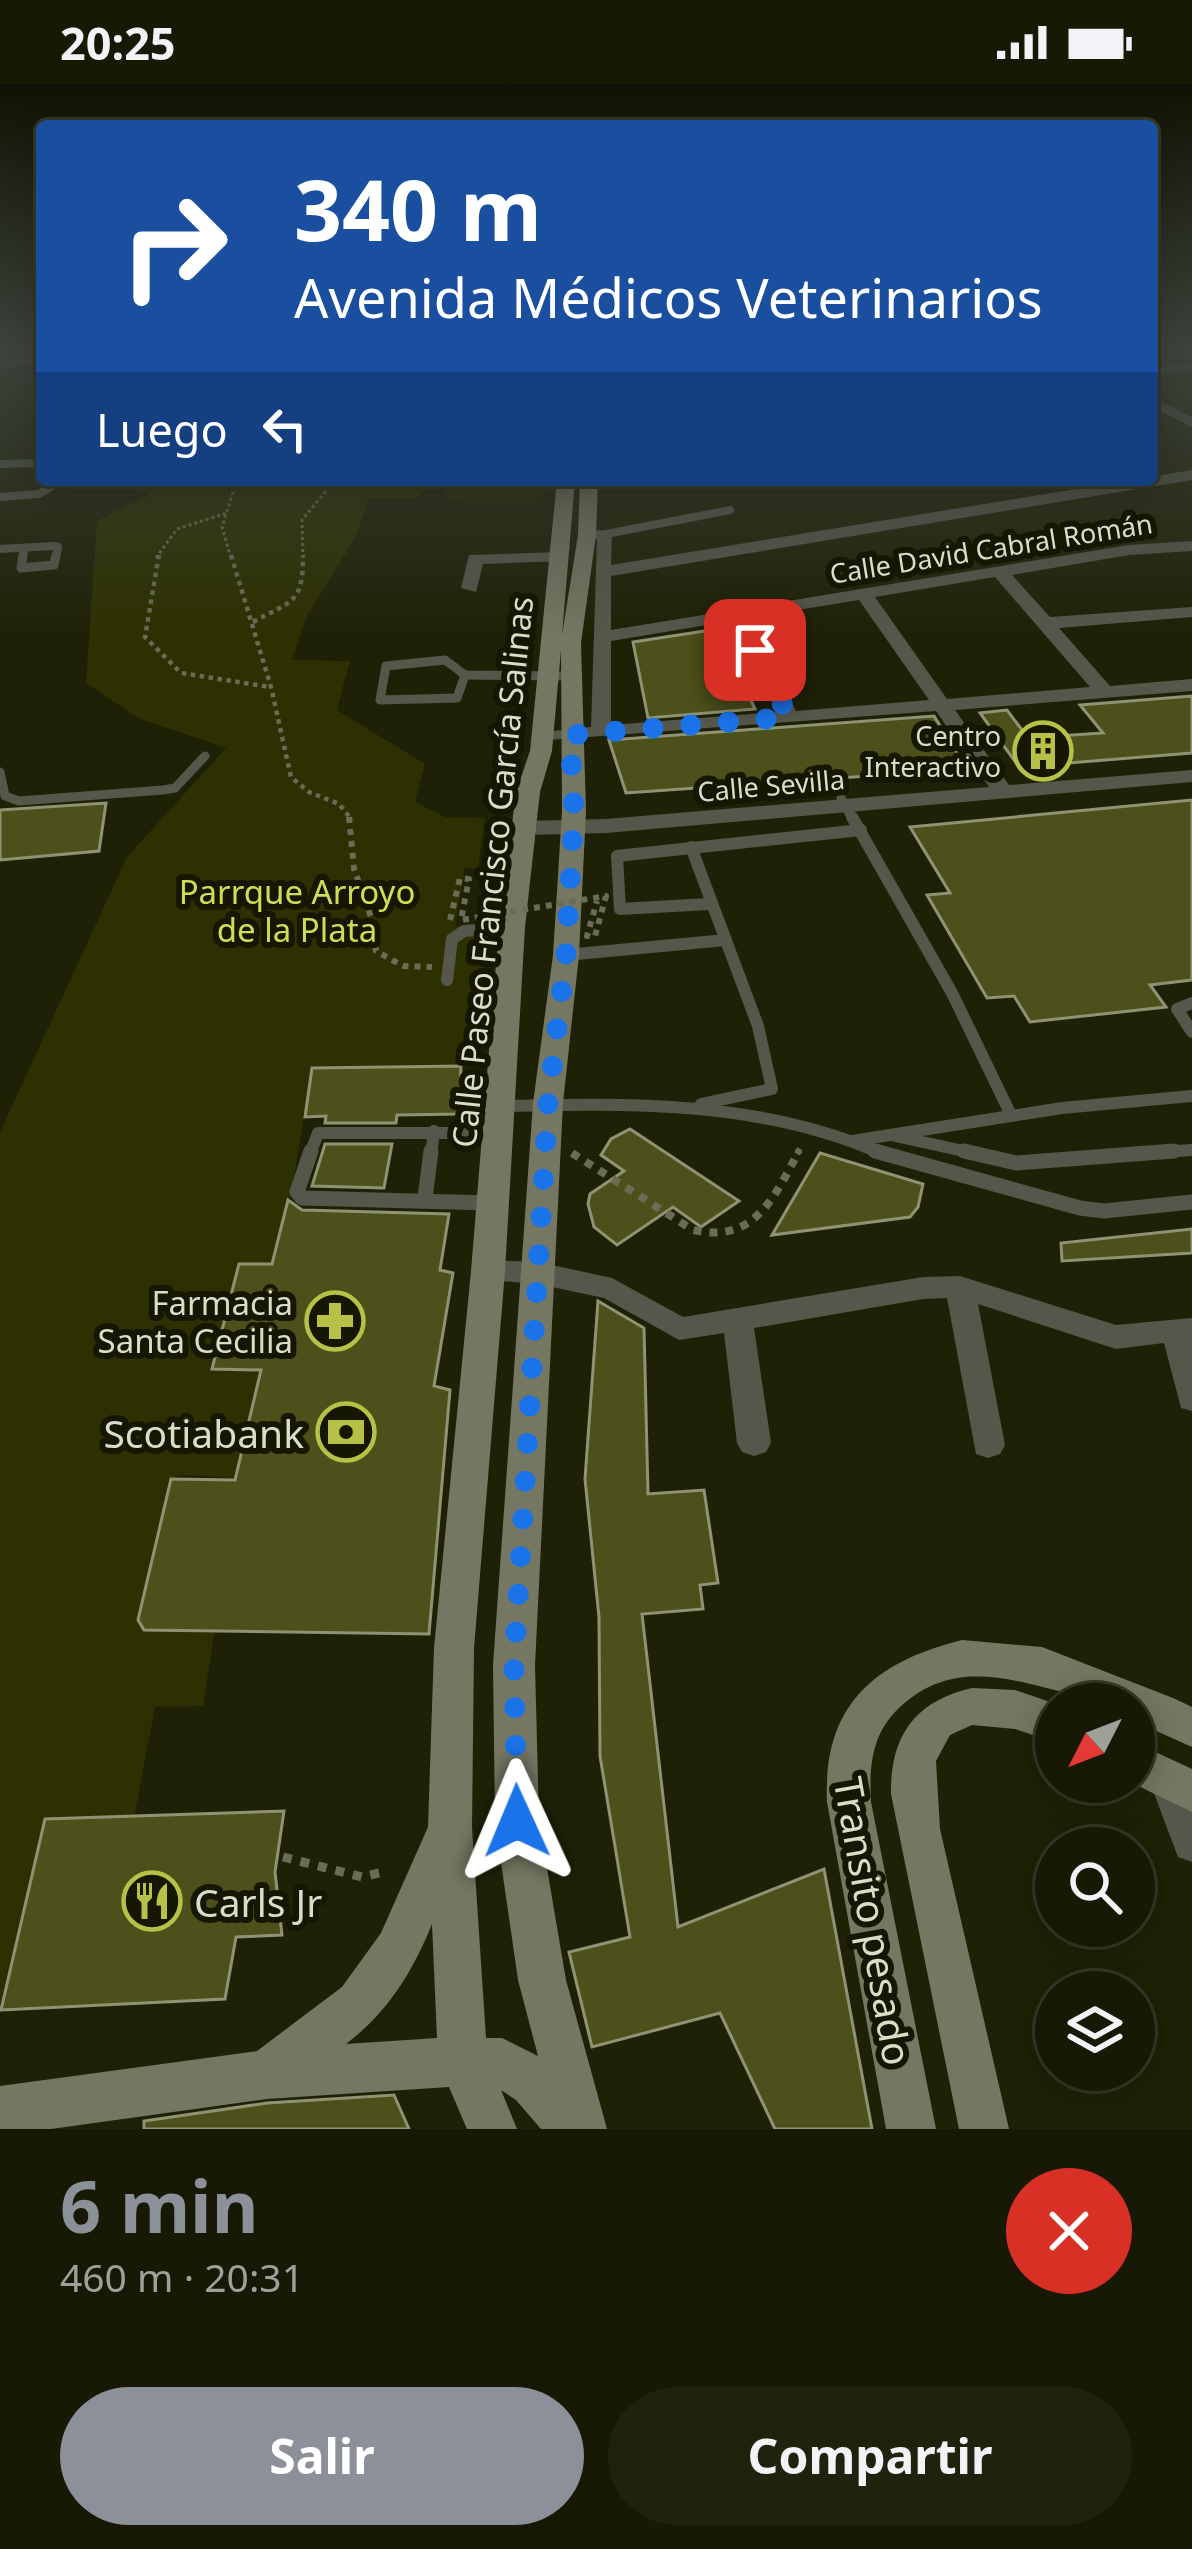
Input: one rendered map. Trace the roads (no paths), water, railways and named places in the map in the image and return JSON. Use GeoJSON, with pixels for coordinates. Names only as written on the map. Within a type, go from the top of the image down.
{"type":"FeatureCollection","features":[{"type":"Feature","properties":{"kind":"main road","name":"Calle Paseo Francisco García Salinas"},"geometry":{"type":"LineString","coordinates":[[492,2129],[463,2061],[450,1827],[454,1648],[488,1271],[512,927],[525,822],[559,675],[559,557],[565,486]]}},
{"type":"Feature","properties":{"kind":"main road"},"geometry":{"type":"LineString","coordinates":[[578,2129],[542,1980],[517,1821],[514,1665],[548,1103],[566,955],[570,735],[559,675],[597,534],[590,486]]}},
{"type":"Feature","properties":{"kind":"main road","name":"Transito pesado"},"geometry":{"type":"LineString","coordinates":[[911,2129],[847,1782],[850,1748],[874,1702],[901,1679],[932,1664],[1002,1657],[1063,1672],[1192,1728]]}},
{"type":"Feature","properties":{"kind":"main road","name":"Transito pesado"},"geometry":{"type":"LineString","coordinates":[[983,2129],[927,1867],[913,1784],[914,1756],[938,1718],[973,1704],[1008,1706],[1035,1716]]}},
{"type":"Feature","properties":{"kind":"main road"},"geometry":{"type":"LineString","coordinates":[[267,2074],[359,2004],[398,1950],[450,1827]]}},
{"type":"Feature","properties":{"kind":"main road"},"geometry":{"type":"LineString","coordinates":[[0,2111],[267,2074],[463,2061],[502,2063],[535,2082],[578,2129]]}},
{"type":"Feature","properties":{"kind":"street"},"geometry":{"type":"LineString","coordinates":[[1158,478],[1192,475]]}},
{"type":"Feature","properties":{"kind":"street"},"geometry":{"type":"LineString","coordinates":[[602,572],[1115,486]]}},
{"type":"Feature","properties":{"kind":"street"},"geometry":{"type":"LineString","coordinates":[[597,534],[602,572],[601,733]]}},
{"type":"Feature","properties":{"kind":"street","name":"Calle David Cabral Román"},"geometry":{"type":"LineString","coordinates":[[601,645],[738,616],[1129,550],[1192,546]]}},
{"type":"Feature","properties":{"kind":"street"},"geometry":{"type":"LineString","coordinates":[[470,588],[475,559],[559,557]]}},
{"type":"Feature","properties":{"kind":"street"},"geometry":{"type":"LineString","coordinates":[[1001,572],[1105,691]]}},
{"type":"Feature","properties":{"kind":"street"},"geometry":{"type":"LineString","coordinates":[[864,595],[1000,786]]}},
{"type":"Feature","properties":{"kind":"street"},"geometry":{"type":"LineString","coordinates":[[1048,623],[1192,612]]}},
{"type":"Feature","properties":{"kind":"street"},"geometry":{"type":"LineString","coordinates":[[738,616],[789,717]]}},
{"type":"Feature","properties":{"kind":"street"},"geometry":{"type":"LineString","coordinates":[[542,737],[1192,685]]}},
{"type":"Feature","properties":{"kind":"street","name":"Calle Sevilla"},"geometry":{"type":"LineString","coordinates":[[525,822],[843,802],[1192,771]]}},
{"type":"Feature","properties":{"kind":"street"},"geometry":{"type":"LineString","coordinates":[[488,1271],[538,1273],[612,1288],[679,1329],[923,1288],[960,1287],[1116,1337],[1184,1330],[1192,1399]]}},
{"type":"Feature","properties":{"kind":"street"},"geometry":{"type":"LineString","coordinates":[[960,1287],[988,1445]]}},
{"type":"Feature","properties":{"kind":"street"},"geometry":{"type":"LineString","coordinates":[[738,1322],[754,1443]]}},
{"type":"Feature","properties":{"kind":"street"},"geometry":{"type":"LineString","coordinates":[[1165,1778],[1192,1843]]}},
{"type":"Feature","properties":{"kind":"lane"},"geometry":{"type":"LineString","coordinates":[[0,464],[36,463]]}},
{"type":"Feature","properties":{"kind":"lane"},"geometry":{"type":"LineString","coordinates":[[0,497],[39,494],[52,486]]}},
{"type":"Feature","properties":{"kind":"lane"},"geometry":{"type":"LineString","coordinates":[[597,534],[644,530],[678,516],[730,510]]}},
{"type":"Feature","properties":{"kind":"lane"},"geometry":{"type":"LineString","coordinates":[[0,549],[24,548]]}},
{"type":"Feature","properties":{"kind":"lane"},"geometry":{"type":"LineString","coordinates":[[465,675],[458,698],[380,700],[390,663],[446,660],[465,675],[559,675]]}},
{"type":"Feature","properties":{"kind":"lane"},"geometry":{"type":"LineString","coordinates":[[0,772],[5,796],[20,801],[163,790],[176,788],[205,756]]}},
{"type":"Feature","properties":{"kind":"lane"},"geometry":{"type":"LineString","coordinates":[[843,802],[973,1031],[1011,1114]]}},
{"type":"Feature","properties":{"kind":"lane"},"geometry":{"type":"LineString","coordinates":[[710,904],[620,909],[617,856],[861,830]]}},
{"type":"Feature","properties":{"kind":"lane"},"geometry":{"type":"LineString","coordinates":[[691,1107],[772,1089],[765,1049],[692,847]]}},
{"type":"Feature","properties":{"kind":"lane"},"geometry":{"type":"LineString","coordinates":[[447,974],[452,939],[464,931],[512,927]]}},
{"type":"Feature","properties":{"kind":"lane"},"geometry":{"type":"LineString","coordinates":[[566,955],[726,940]]}},
{"type":"Feature","properties":{"kind":"lane"},"geometry":{"type":"LineString","coordinates":[[1192,1003],[1177,1010],[1192,1032]]}},
{"type":"Feature","properties":{"kind":"lane"},"geometry":{"type":"LineString","coordinates":[[852,1141],[1011,1114],[1192,1096]]}},
{"type":"Feature","properties":{"kind":"lane"},"geometry":{"type":"LineString","coordinates":[[490,1202],[302,1198],[297,1192],[318,1133],[434,1131],[548,1103],[691,1107],[852,1141],[892,1159],[1080,1208],[1104,1211],[1192,1202]]}},
{"type":"Feature","properties":{"kind":"lane"},"geometry":{"type":"LineString","coordinates":[[425,1198],[434,1131]]}},
{"type":"Feature","properties":{"kind":"lane"},"geometry":{"type":"LineString","coordinates":[[886,1134],[1016,1163],[1192,1150]]}},
{"type":"Feature","properties":{"kind":"place","name":"Centro Interactivo"},"geometry":{"type":"Point","coordinates":[1043,751]}},
{"type":"Feature","properties":{"kind":"place","name":"Farmacia Santa Cecilia"},"geometry":{"type":"Point","coordinates":[335,1321]}},
{"type":"Feature","properties":{"kind":"place","name":"Scotiabank"},"geometry":{"type":"Point","coordinates":[346,1432]}},
{"type":"Feature","properties":{"kind":"place","name":"Carls Jr"},"geometry":{"type":"Point","coordinates":[152,1901]}},
{"type":"Feature","properties":{"kind":"park label","name":"Parrque Arroyo de la Plata"},"geometry":{"type":"Point","coordinates":[297,910]}}]}
